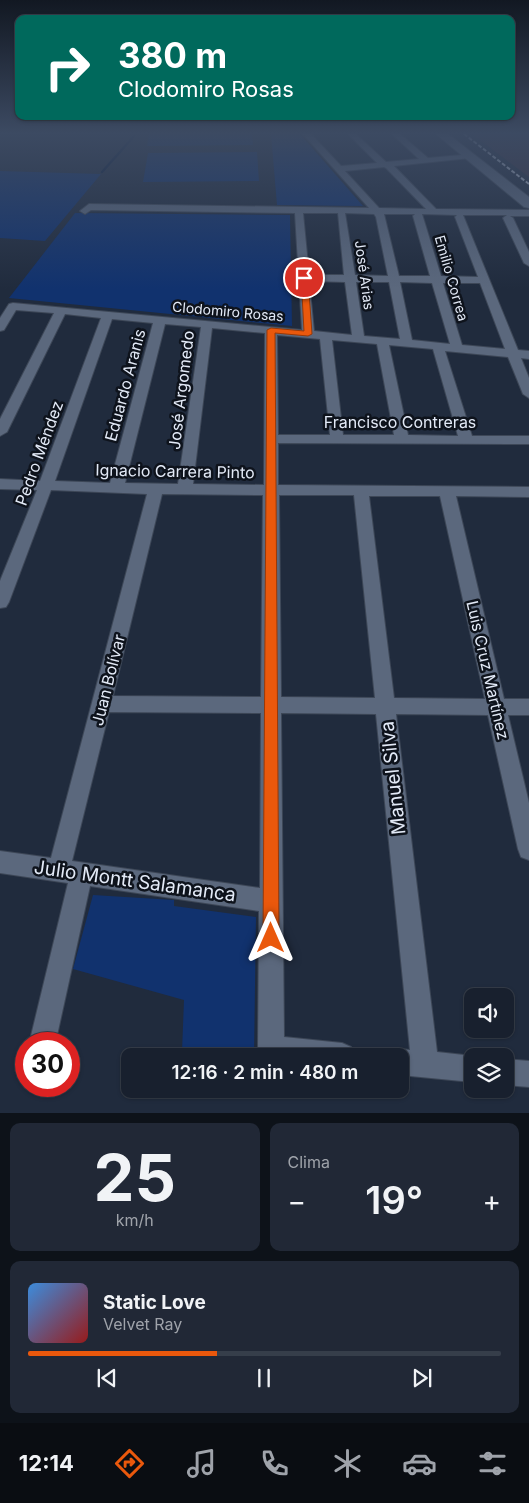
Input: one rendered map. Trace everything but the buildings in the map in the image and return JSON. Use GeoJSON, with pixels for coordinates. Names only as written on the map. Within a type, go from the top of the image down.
{"type":"FeatureCollection","features":[{"type":"Feature","properties":{"kind":"street"},"geometry":{"type":"LineString","coordinates":[[355,186],[380,213],[407,343]]}},
{"type":"Feature","properties":{"kind":"street"},"geometry":{"type":"LineString","coordinates":[[407,186],[434,212]]}},
{"type":"Feature","properties":{"kind":"street"},"geometry":{"type":"LineString","coordinates":[[507,186],[529,204]]}},
{"type":"Feature","properties":{"kind":"street"},"geometry":{"type":"LineString","coordinates":[[529,213],[434,212],[380,213],[341,215],[85,211],[89,207],[380,213],[418,216],[529,218]]}},
{"type":"Feature","properties":{"kind":"street"},"geometry":{"type":"LineString","coordinates":[[300,214],[308,334]]}},
{"type":"Feature","properties":{"kind":"street","name":"José Arias"},"geometry":{"type":"LineString","coordinates":[[341,215],[359,339]]}},
{"type":"Feature","properties":{"kind":"street","name":"Emilio Correa"},"geometry":{"type":"LineString","coordinates":[[418,216],[457,348]]}},
{"type":"Feature","properties":{"kind":"street"},"geometry":{"type":"LineString","coordinates":[[460,217],[529,394]]}},
{"type":"Feature","properties":{"kind":"street"},"geometry":{"type":"LineString","coordinates":[[508,218],[529,264]]}},
{"type":"Feature","properties":{"kind":"street"},"geometry":{"type":"LineString","coordinates":[[304,278],[485,280]]}},
{"type":"Feature","properties":{"kind":"street","name":"Clodomiro Rosas"},"geometry":{"type":"LineString","coordinates":[[0,328],[13,306],[529,355]]}},
{"type":"Feature","properties":{"kind":"street"},"geometry":{"type":"LineString","coordinates":[[0,432],[61,310]]}},
{"type":"Feature","properties":{"kind":"street","name":"Pedro Méndez"},"geometry":{"type":"LineString","coordinates":[[0,602],[46,485],[108,315]]}},
{"type":"Feature","properties":{"kind":"street","name":"Eduardo Aranis"},"geometry":{"type":"LineString","coordinates":[[116,488],[160,320]]}},
{"type":"Feature","properties":{"kind":"street","name":"José Argomedo"},"geometry":{"type":"LineString","coordinates":[[185,490],[207,324]]}},
{"type":"Feature","properties":{"kind":"street"},"geometry":{"type":"LineString","coordinates":[[271,330],[271,1048]]}},
{"type":"Feature","properties":{"kind":"street"},"geometry":{"type":"LineString","coordinates":[[326,336],[337,440]]}},
{"type":"Feature","properties":{"kind":"street"},"geometry":{"type":"LineString","coordinates":[[382,341],[402,440]]}},
{"type":"Feature","properties":{"kind":"street"},"geometry":{"type":"LineString","coordinates":[[438,346],[466,440]]}},
{"type":"Feature","properties":{"kind":"street","name":"Francisco Contreras"},"geometry":{"type":"LineString","coordinates":[[272,439],[529,440]]}},
{"type":"Feature","properties":{"kind":"street","name":"Ignacio Carrera Pinto"},"geometry":{"type":"LineString","coordinates":[[0,484],[185,490],[529,492]]}},
{"type":"Feature","properties":{"kind":"street","name":"Juan Bolívar"},"geometry":{"type":"LineString","coordinates":[[43,1032],[70,872],[102,704],[156,489]]}},
{"type":"Feature","properties":{"kind":"street","name":"Manuel Silva"},"geometry":{"type":"LineString","coordinates":[[361,491],[385,706],[412,1063]]}},
{"type":"Feature","properties":{"kind":"street","name":"Luis Cruz Martínez"},"geometry":{"type":"LineString","coordinates":[[447,492],[529,849]]}},
{"type":"Feature","properties":{"kind":"street"},"geometry":{"type":"LineString","coordinates":[[102,704],[529,708]]}},
{"type":"Feature","properties":{"kind":"street","name":"Julio Montt Salamanca"},"geometry":{"type":"LineString","coordinates":[[0,862],[271,901]]}},
{"type":"Feature","properties":{"kind":"street"},"geometry":{"type":"LineString","coordinates":[[412,1063],[464,1068]]}},
{"type":"Feature","properties":{"kind":"street"},"geometry":{"type":"LineString","coordinates":[[514,1073],[529,1074]]}},
{"type":"Feature","properties":{"kind":"shaded area"},"geometry":{"type":"Polygon","coordinates":[[[0,186],[91,186],[45,241],[0,238],[0,186]]]}},
{"type":"Feature","properties":{"kind":"shaded area"},"geometry":{"type":"Polygon","coordinates":[[[275,186],[345,186],[363,206],[277,205],[275,186]]]}},
{"type":"Feature","properties":{"kind":"shaded area"},"geometry":{"type":"Polygon","coordinates":[[[75,213],[290,215],[292,326],[9,298],[75,213]]]}},
{"type":"Feature","properties":{"kind":"shaded area"},"geometry":{"type":"Polygon","coordinates":[[[93,895],[174,900],[174,906],[256,917],[254,1048],[182,1048],[184,1000],[73,969],[93,895]]]}},
{"type":"Feature","properties":{"kind":"route"},"geometry":{"type":"LineString","coordinates":[[271,938],[271,330],[308,334],[304,278]]}}]}
